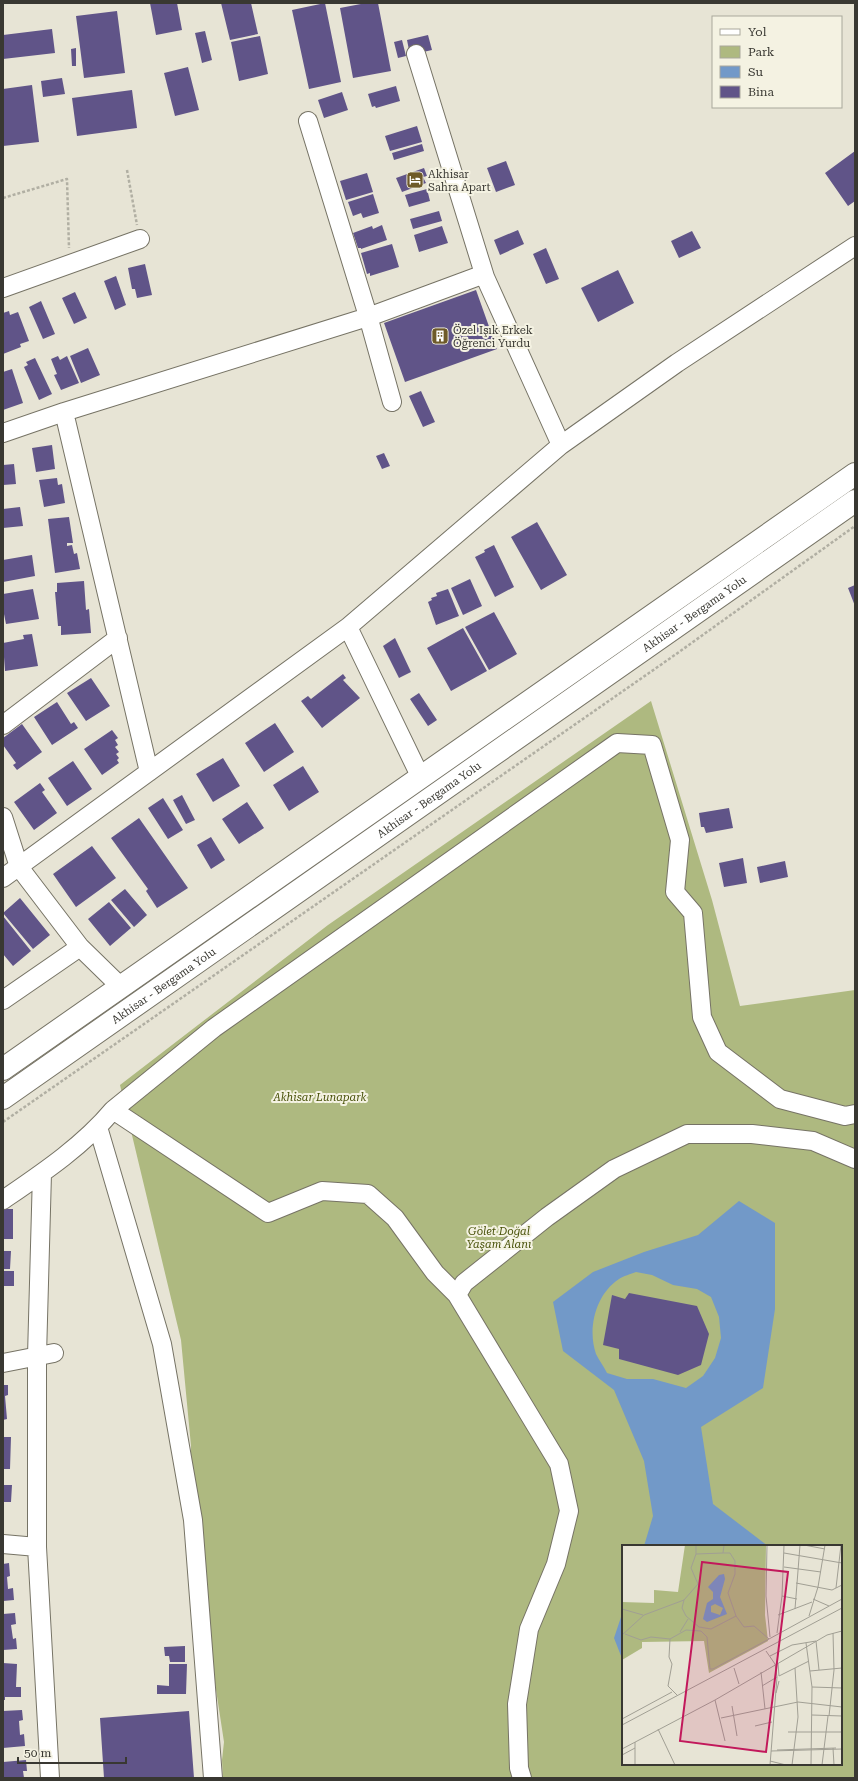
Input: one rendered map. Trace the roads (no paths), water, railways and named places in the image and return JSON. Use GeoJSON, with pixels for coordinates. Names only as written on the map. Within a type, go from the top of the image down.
{"type":"FeatureCollection","features":[{"type":"Feature","properties":{"kind":"main road","name":"Akhisar - Bergama Yolu"},"geometry":{"type":"LineString","coordinates":[[3,1070],[855,474]]}},
{"type":"Feature","properties":{"kind":"main road","name":"Akhisar - Bergama Yolu"},"geometry":{"type":"LineString","coordinates":[[3,1098],[855,501]]}},
{"type":"Feature","properties":{"kind":"street"},"geometry":{"type":"LineString","coordinates":[[416,54],[486,277],[561,445]]}},
{"type":"Feature","properties":{"kind":"street"},"geometry":{"type":"LineString","coordinates":[[308,121],[368,316],[392,402]]}},
{"type":"Feature","properties":{"kind":"street"},"geometry":{"type":"LineString","coordinates":[[3,288],[140,239]]}},
{"type":"Feature","properties":{"kind":"street"},"geometry":{"type":"LineString","coordinates":[[3,878],[348,627],[561,445],[677,363],[855,246]]}},
{"type":"Feature","properties":{"kind":"street"},"geometry":{"type":"LineString","coordinates":[[3,433],[64,412],[368,316],[479,276],[486,277]]}},
{"type":"Feature","properties":{"kind":"street"},"geometry":{"type":"LineString","coordinates":[[64,412],[149,772]]}},
{"type":"Feature","properties":{"kind":"street"},"geometry":{"type":"LineString","coordinates":[[348,627],[421,778]]}},
{"type":"Feature","properties":{"kind":"street"},"geometry":{"type":"LineString","coordinates":[[3,726],[118,638]]}},
{"type":"Feature","properties":{"kind":"street"},"geometry":{"type":"LineString","coordinates":[[3,1200],[42,1173],[98,1127],[113,1110],[214,1028],[617,743],[652,745],[680,840],[675,892],[693,913],[702,1017],[718,1052],[780,1100],[845,1116],[855,1114]]}},
{"type":"Feature","properties":{"kind":"street"},"geometry":{"type":"LineString","coordinates":[[3,817],[19,867],[80,947],[122,987]]}},
{"type":"Feature","properties":{"kind":"street"},"geometry":{"type":"LineString","coordinates":[[3,1000],[80,947]]}},
{"type":"Feature","properties":{"kind":"street"},"geometry":{"type":"LineString","coordinates":[[113,1110],[268,1213],[322,1191],[368,1194],[395,1218],[435,1273],[457,1295],[559,1464],[569,1511],[556,1564],[528,1629],[517,1704],[518,1768],[522,1778]]}},
{"type":"Feature","properties":{"kind":"street"},"geometry":{"type":"LineString","coordinates":[[98,1127],[162,1344],[193,1520],[213,1778]]}},
{"type":"Feature","properties":{"kind":"street"},"geometry":{"type":"LineString","coordinates":[[457,1295],[464,1283],[547,1217],[614,1169],[687,1134],[752,1134],[813,1141],[855,1158]]}},
{"type":"Feature","properties":{"kind":"street"},"geometry":{"type":"LineString","coordinates":[[42,1173],[46,1355],[37,1547],[50,1778]]}},
{"type":"Feature","properties":{"kind":"street"},"geometry":{"type":"LineString","coordinates":[[3,1362],[46,1355]]}},
{"type":"Feature","properties":{"kind":"street"},"geometry":{"type":"LineString","coordinates":[[3,1544],[37,1547]]}},
{"type":"Feature","properties":{"kind":"water"},"geometry":{"type":"Polygon","coordinates":[[[739,1201],[775,1223],[775,1309],[763,1388],[701,1427],[713,1504],[767,1545],[644,1545],[653,1516],[644,1461],[614,1390],[563,1351],[553,1302],[593,1272],[644,1252],[698,1235],[739,1201]],[[636,1272],[619,1279],[604,1293],[599,1302],[593,1323],[593,1344],[596,1354],[607,1373],[627,1379],[653,1379],[686,1388],[703,1376],[715,1358],[721,1338],[719,1317],[711,1297],[697,1289],[673,1285],[652,1275],[636,1272]]]}},
{"type":"Feature","properties":{"kind":"water"},"geometry":{"type":"Polygon","coordinates":[[[622,1614],[622,1658],[614,1638],[622,1614]]]}},
{"type":"Feature","properties":{"kind":"place","name":"Akhisar Sahra Apart"},"geometry":{"type":"Point","coordinates":[415,180]}},
{"type":"Feature","properties":{"kind":"place","name":"Özel Işık Erkek Öğrenci Yurdu"},"geometry":{"type":"Point","coordinates":[440,336]}},
{"type":"Feature","properties":{"kind":"park label","name":"Akhisar Lunapark"},"geometry":{"type":"Point","coordinates":[320,1097]}},
{"type":"Feature","properties":{"kind":"park label","name":"Gölet Doğal Yaşam Alanı"},"geometry":{"type":"Point","coordinates":[499,1237]}}]}
